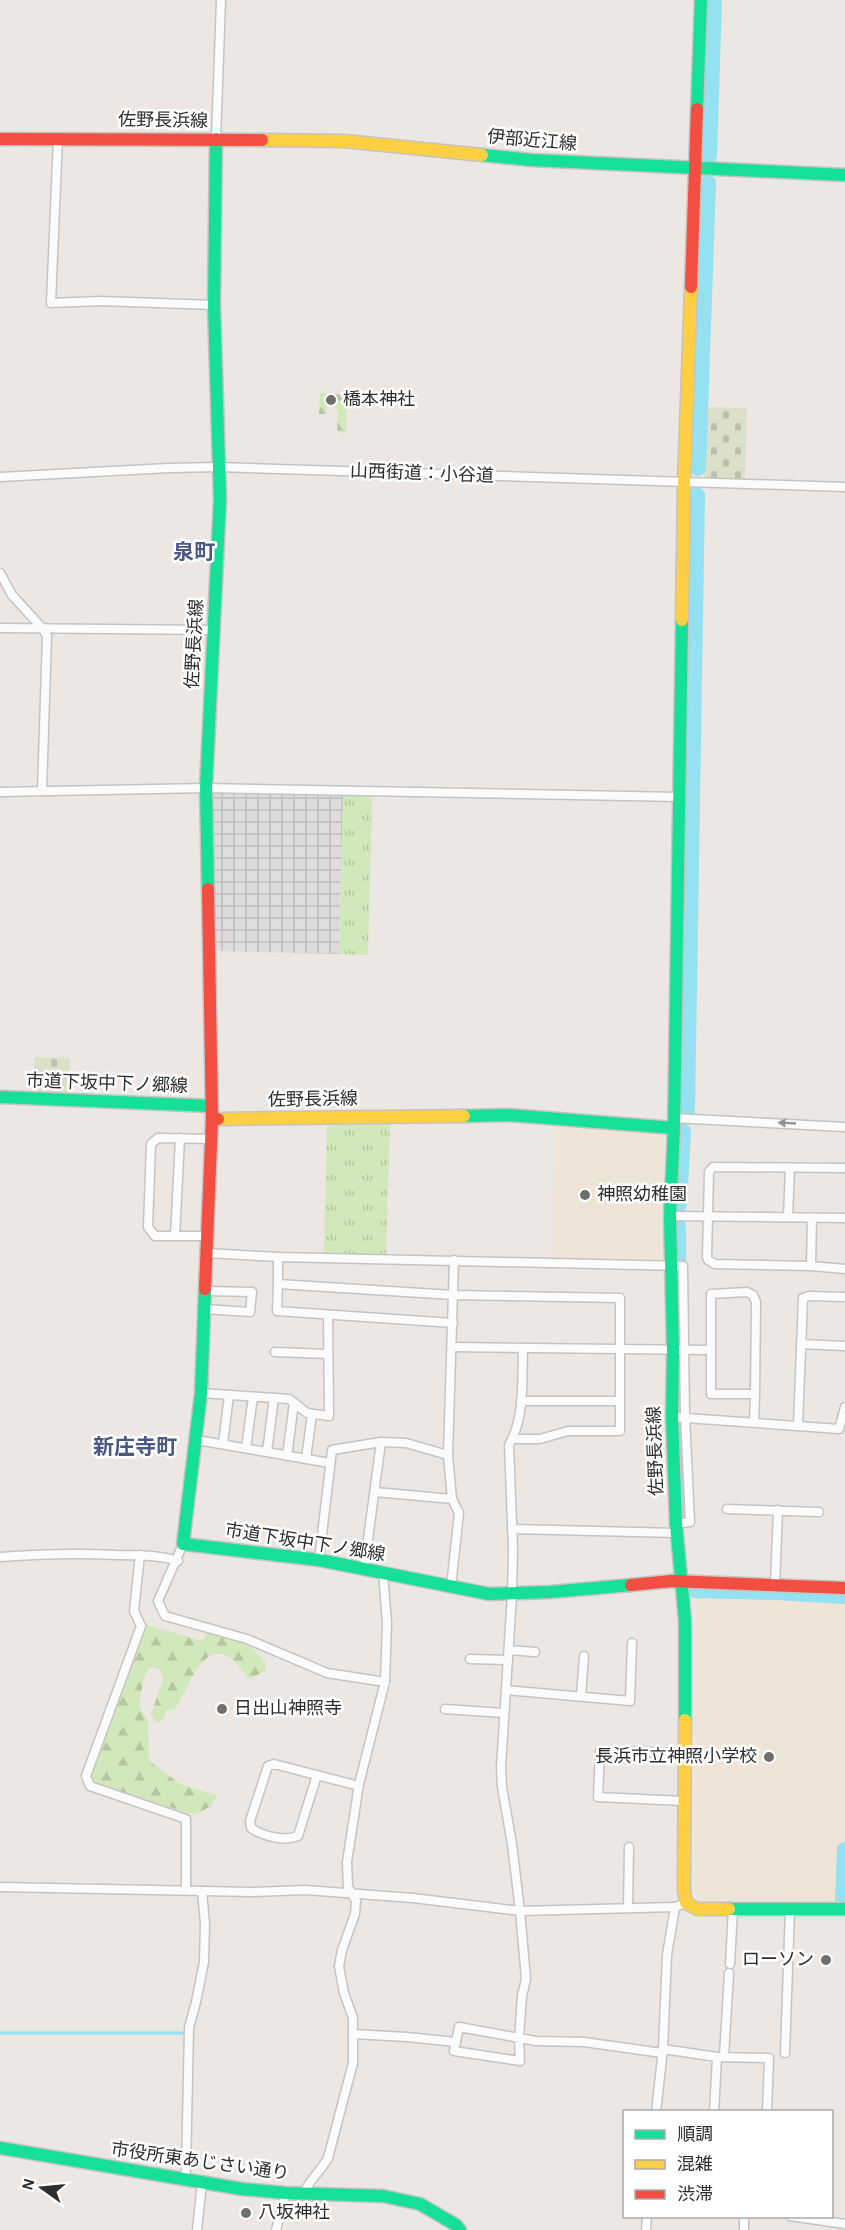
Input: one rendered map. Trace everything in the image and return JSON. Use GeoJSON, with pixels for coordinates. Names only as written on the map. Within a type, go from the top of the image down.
{"type":"FeatureCollection","features":[{"type":"Feature","properties":{"kind":"main road"},"geometry":{"type":"LineString","coordinates":[[674,1123],[684,483],[701,0]]}},
{"type":"Feature","properties":{"kind":"main road","name":"佐野長浜線"},"geometry":{"type":"LineString","coordinates":[[0,139],[216,139],[214,305],[220,499],[206,788],[212,1112],[508,1115],[674,1123],[670,1216],[676,1266],[679,1565],[685,1620],[684,1889],[681,1905]]}},
{"type":"Feature","properties":{"kind":"main road","name":"伊部近江線"},"geometry":{"type":"LineString","coordinates":[[216,139],[344,141],[531,160],[845,175]]}},
{"type":"Feature","properties":{"kind":"main road","name":"市道下坂中下ノ郷線"},"geometry":{"type":"LineString","coordinates":[[0,1097],[212,1112]]}},
{"type":"Feature","properties":{"kind":"main road"},"geometry":{"type":"LineString","coordinates":[[183,1544],[201,1394],[212,1112]]}},
{"type":"Feature","properties":{"kind":"main road","name":"市道下坂中下ノ郷線"},"geometry":{"type":"LineString","coordinates":[[183,1544],[319,1560],[489,1594],[512,1595],[672,1581],[845,1588]]}},
{"type":"Feature","properties":{"kind":"main road"},"geometry":{"type":"LineString","coordinates":[[681,1905],[697,1909],[845,1909]]}},
{"type":"Feature","properties":{"kind":"main road","name":"市役所東あじさい通り"},"geometry":{"type":"LineString","coordinates":[[0,2148],[202,2183],[286,2193],[384,2196],[420,2204],[456,2224],[460,2230]]}},
{"type":"Feature","properties":{"kind":"street"},"geometry":{"type":"LineString","coordinates":[[216,139],[221,0]]}},
{"type":"Feature","properties":{"kind":"street"},"geometry":{"type":"LineString","coordinates":[[58,138],[51,303],[101,301],[214,305]]}},
{"type":"Feature","properties":{"kind":"street","name":"山西街道：小谷道"},"geometry":{"type":"LineString","coordinates":[[0,477],[218,467],[845,487]]}},
{"type":"Feature","properties":{"kind":"street"},"geometry":{"type":"LineString","coordinates":[[0,573],[12,595],[47,636],[42,791]]}},
{"type":"Feature","properties":{"kind":"street"},"geometry":{"type":"LineString","coordinates":[[0,628],[214,630]]}},
{"type":"Feature","properties":{"kind":"street"},"geometry":{"type":"LineString","coordinates":[[0,792],[206,788],[679,797]]}},
{"type":"Feature","properties":{"kind":"street"},"geometry":{"type":"LineString","coordinates":[[674,1123],[845,1127]]}},
{"type":"Feature","properties":{"kind":"street"},"geometry":{"type":"LineString","coordinates":[[208,1236],[155,1236],[148,1227],[148,1188],[151,1144],[158,1138],[211,1139]]}},
{"type":"Feature","properties":{"kind":"street"},"geometry":{"type":"LineString","coordinates":[[175,1236],[180,1138]]}},
{"type":"Feature","properties":{"kind":"street"},"geometry":{"type":"LineString","coordinates":[[845,1168],[713,1167],[709,1172],[707,1257],[712,1263],[845,1269]]}},
{"type":"Feature","properties":{"kind":"street"},"geometry":{"type":"LineString","coordinates":[[788,1217],[790,1168]]}},
{"type":"Feature","properties":{"kind":"street"},"geometry":{"type":"LineString","coordinates":[[670,1216],[845,1218]]}},
{"type":"Feature","properties":{"kind":"street"},"geometry":{"type":"LineString","coordinates":[[811,1266],[812,1218]]}},
{"type":"Feature","properties":{"kind":"street"},"geometry":{"type":"LineString","coordinates":[[207,1253],[279,1257],[676,1266]]}},
{"type":"Feature","properties":{"kind":"street"},"geometry":{"type":"LineString","coordinates":[[279,1257],[277,1311],[453,1323]]}},
{"type":"Feature","properties":{"kind":"street"},"geometry":{"type":"LineString","coordinates":[[451,1587],[459,1513],[452,1498],[448,1455],[454,1260]]}},
{"type":"Feature","properties":{"kind":"street"},"geometry":{"type":"LineString","coordinates":[[278,1284],[453,1295],[620,1298],[620,1431],[568,1431],[540,1439],[512,1439]]}},
{"type":"Feature","properties":{"kind":"street"},"geometry":{"type":"LineString","coordinates":[[205,1309],[250,1312],[252,1293],[206,1291]]}},
{"type":"Feature","properties":{"kind":"street"},"geometry":{"type":"LineString","coordinates":[[754,1394],[711,1394],[709,1350],[711,1294],[747,1292],[753,1295],[756,1302],[754,1422]]}},
{"type":"Feature","properties":{"kind":"street"},"geometry":{"type":"LineString","coordinates":[[798,1426],[803,1299],[809,1296],[845,1297]]}},
{"type":"Feature","properties":{"kind":"street"},"geometry":{"type":"LineString","coordinates":[[201,1394],[289,1399],[307,1413],[329,1416],[328,1315]]}},
{"type":"Feature","properties":{"kind":"street"},"geometry":{"type":"LineString","coordinates":[[801,1344],[845,1346]]}},
{"type":"Feature","properties":{"kind":"street"},"geometry":{"type":"LineString","coordinates":[[452,1347],[709,1350]]}},
{"type":"Feature","properties":{"kind":"street"},"geometry":{"type":"LineString","coordinates":[[523,1348],[521,1401],[512,1439],[508,1445],[513,1529],[512,1595],[501,1767],[520,1911],[526,1978],[522,1996],[519,2038],[520,2061],[454,2051],[459,2027],[519,2038],[536,2042],[584,2043],[720,2057],[769,2058],[767,2110]]}},
{"type":"Feature","properties":{"kind":"street"},"geometry":{"type":"LineString","coordinates":[[274,1352],[328,1354]]}},
{"type":"Feature","properties":{"kind":"street"},"geometry":{"type":"LineString","coordinates":[[223,1444],[229,1395]]}},
{"type":"Feature","properties":{"kind":"street"},"geometry":{"type":"LineString","coordinates":[[246,1448],[253,1397]]}},
{"type":"Feature","properties":{"kind":"street"},"geometry":{"type":"LineString","coordinates":[[267,1452],[274,1398]]}},
{"type":"Feature","properties":{"kind":"street"},"geometry":{"type":"LineString","coordinates":[[521,1401],[619,1401]]}},
{"type":"Feature","properties":{"kind":"street"},"geometry":{"type":"LineString","coordinates":[[287,1456],[294,1403]]}},
{"type":"Feature","properties":{"kind":"street"},"geometry":{"type":"LineString","coordinates":[[679,1417],[839,1429],[842,1425],[845,1407]]}},
{"type":"Feature","properties":{"kind":"street"},"geometry":{"type":"LineString","coordinates":[[306,1459],[312,1413]]}},
{"type":"Feature","properties":{"kind":"street"},"geometry":{"type":"LineString","coordinates":[[196,1440],[330,1463]]}},
{"type":"Feature","properties":{"kind":"street"},"geometry":{"type":"LineString","coordinates":[[319,1560],[332,1450],[381,1442],[406,1443],[448,1455]]}},
{"type":"Feature","properties":{"kind":"street"},"geometry":{"type":"LineString","coordinates":[[364,1569],[381,1442]]}},
{"type":"Feature","properties":{"kind":"street"},"geometry":{"type":"LineString","coordinates":[[375,1492],[452,1498]]}},
{"type":"Feature","properties":{"kind":"street"},"geometry":{"type":"LineString","coordinates":[[727,1509],[819,1512]]}},
{"type":"Feature","properties":{"kind":"street"},"geometry":{"type":"LineString","coordinates":[[775,1585],[778,1510]]}},
{"type":"Feature","properties":{"kind":"street"},"geometry":{"type":"LineString","coordinates":[[513,1529],[680,1526]]}},
{"type":"Feature","properties":{"kind":"street"},"geometry":{"type":"LineString","coordinates":[[183,1544],[178,1561],[158,1601],[165,1616],[247,1639],[327,1673],[385,1682]]}},
{"type":"Feature","properties":{"kind":"street"},"geometry":{"type":"LineString","coordinates":[[0,1557],[41,1553],[140,1555],[178,1561]]}},
{"type":"Feature","properties":{"kind":"street"},"geometry":{"type":"LineString","coordinates":[[140,1555],[134,1611],[141,1626],[86,1776],[90,1786],[186,1819],[186,1890]]}},
{"type":"Feature","properties":{"kind":"street"},"geometry":{"type":"LineString","coordinates":[[304,2193],[307,2185],[328,2158],[353,2063],[352,2018],[339,1966],[342,1950],[355,1914],[356,1901],[348,1887],[347,1862],[359,1786],[385,1682],[387,1623],[382,1573]]}},
{"type":"Feature","properties":{"kind":"street"},"geometry":{"type":"LineString","coordinates":[[506,1690],[630,1701],[632,1643]]}},
{"type":"Feature","properties":{"kind":"street"},"geometry":{"type":"LineString","coordinates":[[470,1659],[535,1652]]}},
{"type":"Feature","properties":{"kind":"street"},"geometry":{"type":"LineString","coordinates":[[581,1696],[584,1656]]}},
{"type":"Feature","properties":{"kind":"street"},"geometry":{"type":"LineString","coordinates":[[445,1709],[504,1713]]}},
{"type":"Feature","properties":{"kind":"street"},"geometry":{"type":"LineString","coordinates":[[683,1753],[600,1751],[598,1797],[683,1801]]}},
{"type":"Feature","properties":{"kind":"street"},"geometry":{"type":"LineString","coordinates":[[317,1775],[298,1836],[289,1840],[256,1832],[250,1828],[250,1821],[268,1766],[274,1764],[317,1775],[359,1786]]}},
{"type":"Feature","properties":{"kind":"street"},"geometry":{"type":"LineString","coordinates":[[628,1908],[629,1847]]}},
{"type":"Feature","properties":{"kind":"street"},"geometry":{"type":"LineString","coordinates":[[0,1887],[202,1891],[305,1890],[520,1911],[681,1905],[667,1956],[663,2051],[656,2110]]}},
{"type":"Feature","properties":{"kind":"street"},"geometry":{"type":"LineString","coordinates":[[183,2180],[186,2170],[189,2028],[204,1962],[205,1924],[202,1891]]}},
{"type":"Feature","properties":{"kind":"street"},"geometry":{"type":"LineString","coordinates":[[714,2110],[733,1909]]}},
{"type":"Feature","properties":{"kind":"street"},"geometry":{"type":"LineString","coordinates":[[785,2053],[790,1909]]}},
{"type":"Feature","properties":{"kind":"street"},"geometry":{"type":"LineString","coordinates":[[353,2034],[456,2042]]}},
{"type":"Feature","properties":{"kind":"street"},"geometry":{"type":"LineString","coordinates":[[197,2230],[202,2183]]}},
{"type":"Feature","properties":{"kind":"street"},"geometry":{"type":"LineString","coordinates":[[276,2230],[286,2193]]}},
{"type":"Feature","properties":{"kind":"street"},"geometry":{"type":"LineString","coordinates":[[798,2218],[845,2224]]}},
{"type":"Feature","properties":{"kind":"shaded area"},"geometry":{"type":"Polygon","coordinates":[[[212,793],[343,795],[339,954],[215,951],[212,793]]]}},
{"type":"Feature","properties":{"kind":"shaded area"},"geometry":{"type":"Polygon","coordinates":[[[556,1128],[657,1133],[663,1139],[660,1264],[553,1261],[556,1128]]]}},
{"type":"Feature","properties":{"kind":"shaded area","name":"長浜市立神照小学校"},"geometry":{"type":"Polygon","coordinates":[[[696,1596],[845,1598],[845,1847],[841,1852],[841,1901],[703,1899],[693,1888],[696,1596]]]}},
{"type":"Feature","properties":{"kind":"green space"},"geometry":{"type":"Polygon","coordinates":[[[320,393],[347,395],[346,433],[337,432],[338,412],[334,398],[327,397],[326,414],[319,414],[320,393]]]}},
{"type":"Feature","properties":{"kind":"green space"},"geometry":{"type":"Polygon","coordinates":[[[706,407],[747,408],[745,480],[704,479],[706,407]]]}},
{"type":"Feature","properties":{"kind":"green space"},"geometry":{"type":"Polygon","coordinates":[[[343,795],[372,797],[368,955],[339,954],[343,795]]]}},
{"type":"Feature","properties":{"kind":"green space"},"geometry":{"type":"Polygon","coordinates":[[[35,1057],[70,1058],[68,1095],[32,1093],[35,1057]]]}},
{"type":"Feature","properties":{"kind":"green space"},"geometry":{"type":"Polygon","coordinates":[[[390,1122],[386,1255],[324,1253],[327,1126],[390,1122]]]}},
{"type":"Feature","properties":{"kind":"green space"},"geometry":{"type":"Polygon","coordinates":[[[144,1624],[202,1641],[208,1632],[249,1645],[266,1663],[265,1671],[249,1679],[229,1657],[216,1654],[208,1657],[195,1673],[174,1710],[167,1711],[163,1720],[157,1723],[151,1715],[163,1679],[160,1670],[154,1667],[150,1668],[144,1677],[139,1705],[148,1722],[149,1761],[182,1785],[217,1795],[211,1806],[195,1815],[93,1783],[89,1776],[144,1624]]]}},
{"type":"Feature","properties":{"kind":"waterway"},"geometry":{"type":"LineString","coordinates":[[709,156],[714,0]]}},
{"type":"Feature","properties":{"kind":"waterway"},"geometry":{"type":"LineString","coordinates":[[698,468],[708,183]]}},
{"type":"Feature","properties":{"kind":"waterway"},"geometry":{"type":"LineString","coordinates":[[687,1110],[697,495]]}},
{"type":"Feature","properties":{"kind":"waterway"},"geometry":{"type":"LineString","coordinates":[[679,1204],[683,1131]]}},
{"type":"Feature","properties":{"kind":"waterway"},"geometry":{"type":"LineString","coordinates":[[678,1227],[678,1286]]}},
{"type":"Feature","properties":{"kind":"waterway"},"geometry":{"type":"LineString","coordinates":[[679,1361],[683,1518]]}},
{"type":"Feature","properties":{"kind":"waterway"},"geometry":{"type":"LineString","coordinates":[[694,1590],[845,1596]]}},
{"type":"Feature","properties":{"kind":"waterway"},"geometry":{"type":"LineString","coordinates":[[843,1899],[845,1850]]}},
{"type":"Feature","properties":{"kind":"waterway"},"geometry":{"type":"LineString","coordinates":[[0,2033],[183,2033]]}},
{"type":"Feature","properties":{"kind":"traffic: fast"},"geometry":{"type":"LineString","coordinates":[[697,109],[701,0]]}},
{"type":"Feature","properties":{"kind":"traffic: fast"},"geometry":{"type":"LineString","coordinates":[[208,889],[206,788],[220,499],[214,305],[216,139]]}},
{"type":"Feature","properties":{"kind":"traffic: fast"},"geometry":{"type":"LineString","coordinates":[[482,155],[531,160],[845,175]]}},
{"type":"Feature","properties":{"kind":"traffic: fast"},"geometry":{"type":"LineString","coordinates":[[674,1128],[682,620]]}},
{"type":"Feature","properties":{"kind":"traffic: fast"},"geometry":{"type":"LineString","coordinates":[[0,1097],[212,1106]]}},
{"type":"Feature","properties":{"kind":"traffic: fast"},"geometry":{"type":"LineString","coordinates":[[464,1116],[508,1115],[674,1128],[670,1216],[672,1417],[676,1524],[685,1620],[685,1720]]}},
{"type":"Feature","properties":{"kind":"traffic: fast"},"geometry":{"type":"LineString","coordinates":[[205,1289],[201,1393],[183,1544],[319,1560],[489,1594],[550,1592],[631,1585]]}},
{"type":"Feature","properties":{"kind":"traffic: fast"},"geometry":{"type":"LineString","coordinates":[[729,1909],[845,1909]]}},
{"type":"Feature","properties":{"kind":"traffic: fast"},"geometry":{"type":"LineString","coordinates":[[0,2148],[242,2189],[286,2193],[383,2196],[420,2204],[456,2225],[460,2230]]}},
{"type":"Feature","properties":{"kind":"traffic: slow"},"geometry":{"type":"LineString","coordinates":[[262,140],[344,141],[482,155]]}},
{"type":"Feature","properties":{"kind":"traffic: slow"},"geometry":{"type":"LineString","coordinates":[[682,620],[691,287]]}},
{"type":"Feature","properties":{"kind":"traffic: slow"},"geometry":{"type":"LineString","coordinates":[[218,1119],[464,1116]]}},
{"type":"Feature","properties":{"kind":"traffic: slow"},"geometry":{"type":"LineString","coordinates":[[685,1720],[684,1889],[686,1903],[697,1909],[729,1909]]}},
{"type":"Feature","properties":{"kind":"traffic: jam"},"geometry":{"type":"LineString","coordinates":[[691,287],[697,109]]}},
{"type":"Feature","properties":{"kind":"traffic: jam"},"geometry":{"type":"LineString","coordinates":[[0,139],[262,140]]}},
{"type":"Feature","properties":{"kind":"traffic: jam"},"geometry":{"type":"LineString","coordinates":[[208,889],[212,1119],[218,1119]]}},
{"type":"Feature","properties":{"kind":"traffic: jam"},"geometry":{"type":"LineString","coordinates":[[205,1289],[212,1119]]}},
{"type":"Feature","properties":{"kind":"traffic: jam"},"geometry":{"type":"LineString","coordinates":[[631,1585],[672,1581],[845,1588]]}},
{"type":"Feature","properties":{"kind":"place","name":"橋本神社"},"geometry":{"type":"Point","coordinates":[331,400]}},
{"type":"Feature","properties":{"kind":"place","name":"神照幼稚園"},"geometry":{"type":"Point","coordinates":[585,1195]}},
{"type":"Feature","properties":{"kind":"place","name":"日出山神照寺"},"geometry":{"type":"Point","coordinates":[222,1709]}},
{"type":"Feature","properties":{"kind":"place","name":"長浜市立神照小学校"},"geometry":{"type":"Point","coordinates":[769,1757]}},
{"type":"Feature","properties":{"kind":"place","name":"ローソン"},"geometry":{"type":"Point","coordinates":[826,1960]}},
{"type":"Feature","properties":{"kind":"place","name":"八坂神社"},"geometry":{"type":"Point","coordinates":[246,2213]}},
{"type":"Feature","properties":{"kind":"district","name":"泉町"},"geometry":{"type":"Point","coordinates":[194,552]}},
{"type":"Feature","properties":{"kind":"district","name":"新庄寺町"},"geometry":{"type":"Point","coordinates":[135,1447]}}]}
